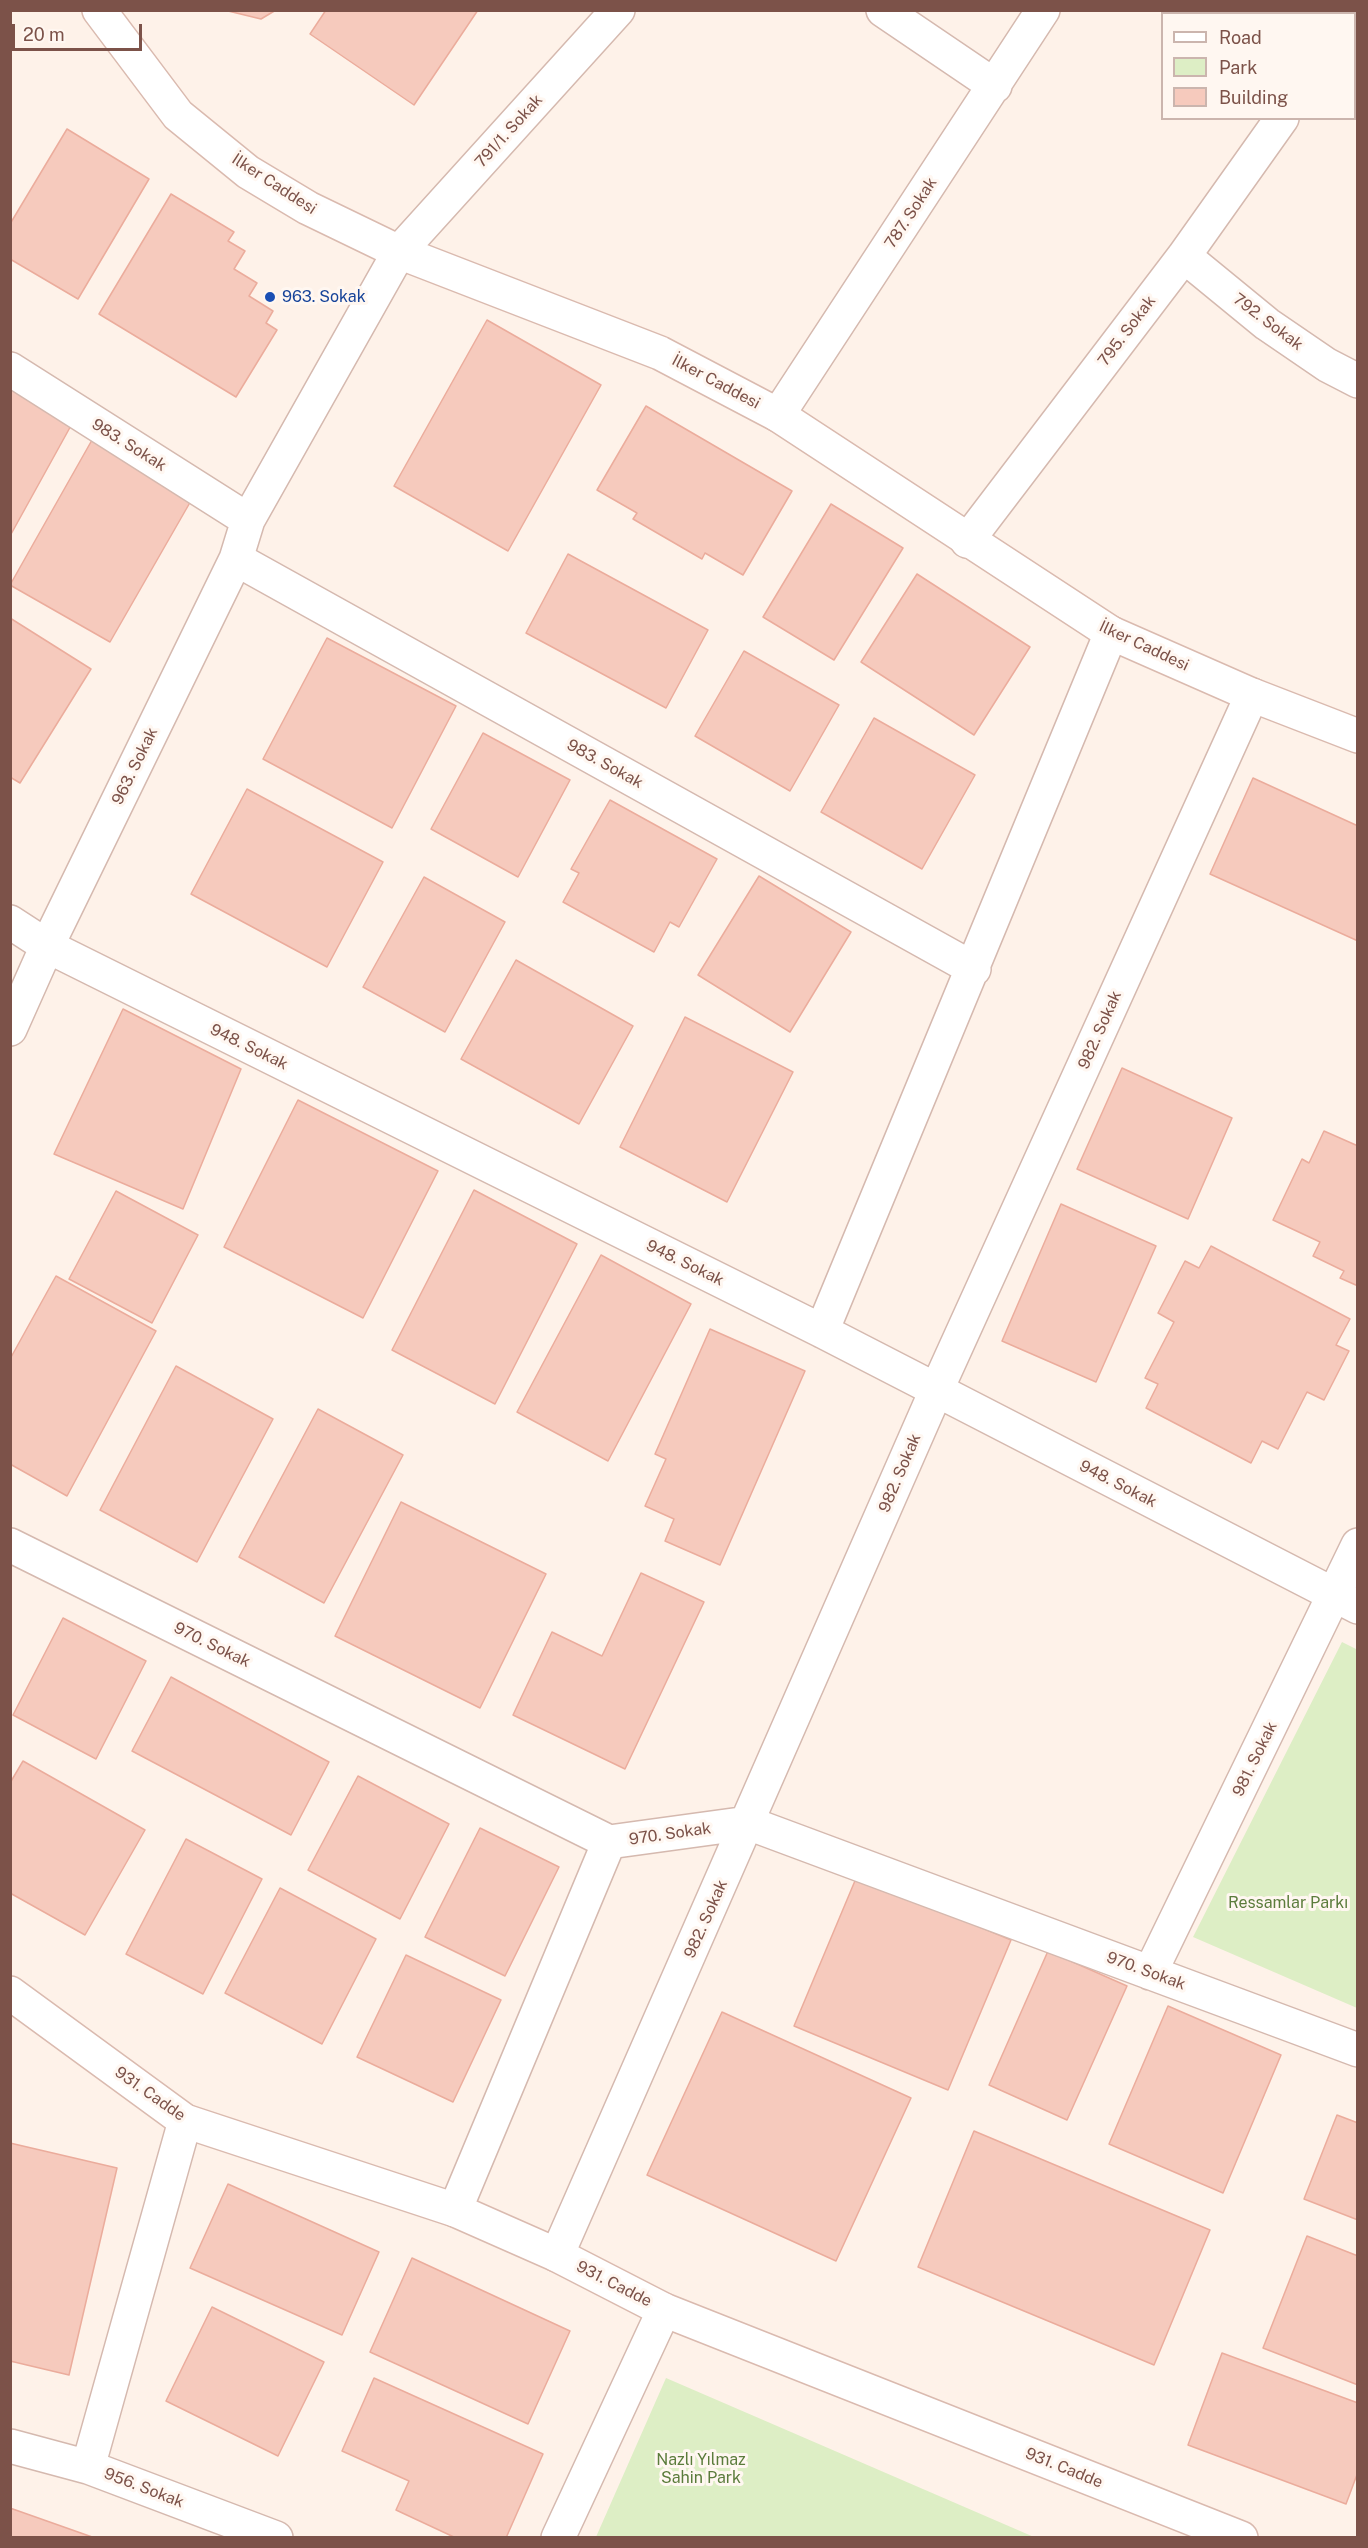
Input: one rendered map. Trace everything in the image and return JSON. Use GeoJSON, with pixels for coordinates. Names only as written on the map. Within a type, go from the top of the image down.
{"type":"FeatureCollection","features":[{"type":"Feature","properties":{"kind":"street","name":"İlker Caddesi"},"geometry":{"type":"LineString","coordinates":[[99,10],[178,115],[240,165],[308,208],[399,252],[660,353],[778,415],[967,541],[1111,633],[1252,695],[1356,732]]}},
{"type":"Feature","properties":{"kind":"street","name":"791/1. Sokak"},"geometry":{"type":"LineString","coordinates":[[399,252],[618,10]]}},
{"type":"Feature","properties":{"kind":"street"},"geometry":{"type":"LineString","coordinates":[[883,10],[995,86]]}},
{"type":"Feature","properties":{"kind":"street","name":"787. Sokak"},"geometry":{"type":"LineString","coordinates":[[778,415],[1043,10]]}},
{"type":"Feature","properties":{"kind":"street","name":"795. Sokak"},"geometry":{"type":"LineString","coordinates":[[967,541],[1184,256],[1281,120]]}},
{"type":"Feature","properties":{"kind":"street","name":"963. Sokak"},"geometry":{"type":"LineString","coordinates":[[10,1029],[47,946],[236,559],[248,520],[399,252]]}},
{"type":"Feature","properties":{"kind":"street","name":"792. Sokak"},"geometry":{"type":"LineString","coordinates":[[1184,256],[1267,324],[1327,365],[1358,381]]}},
{"type":"Feature","properties":{"kind":"street","name":"983. Sokak"},"geometry":{"type":"LineString","coordinates":[[10,369],[248,520]]}},
{"type":"Feature","properties":{"kind":"street","name":"983. Sokak"},"geometry":{"type":"LineString","coordinates":[[236,559],[974,969]]}},
{"type":"Feature","properties":{"kind":"street"},"geometry":{"type":"LineString","coordinates":[[822,1331],[974,969],[1111,633]]}},
{"type":"Feature","properties":{"kind":"street","name":"982. Sokak"},"geometry":{"type":"LineString","coordinates":[[556,2255],[748,1823],[936,1391],[1252,695]]}},
{"type":"Feature","properties":{"kind":"street","name":"948. Sokak"},"geometry":{"type":"LineString","coordinates":[[10,922],[47,946],[822,1331],[1346,1601]]}},
{"type":"Feature","properties":{"kind":"street","name":"970. Sokak"},"geometry":{"type":"LineString","coordinates":[[10,1545],[609,1842],[748,1823],[1358,2050]]}},
{"type":"Feature","properties":{"kind":"street","name":"981. Sokak"},"geometry":{"type":"LineString","coordinates":[[1150,1973],[1346,1601],[1358,1545]]}},
{"type":"Feature","properties":{"kind":"street"},"geometry":{"type":"LineString","coordinates":[[455,2210],[609,1842]]}},
{"type":"Feature","properties":{"kind":"street","name":"931. Cadde"},"geometry":{"type":"LineString","coordinates":[[10,1993],[185,2121],[455,2210],[556,2255],[664,2310],[1241,2538]]}},
{"type":"Feature","properties":{"kind":"street"},"geometry":{"type":"LineString","coordinates":[[88,2467],[185,2121]]}},
{"type":"Feature","properties":{"kind":"street"},"geometry":{"type":"LineString","coordinates":[[558,2538],[664,2310]]}},
{"type":"Feature","properties":{"kind":"street","name":"956. Sokak"},"geometry":{"type":"LineString","coordinates":[[10,2446],[88,2467],[276,2538]]}},
{"type":"Feature","properties":{"kind":"green space","name":"Ressamlar Parkı"},"geometry":{"type":"Polygon","coordinates":[[[1342,1642],[1358,1650],[1357,2008],[1193,1937],[1342,1642]]]}},
{"type":"Feature","properties":{"kind":"green space","name":"Nazlı Yılmaz Sahin Park"},"geometry":{"type":"Polygon","coordinates":[[[666,2378],[1034,2537],[596,2537],[666,2378]]]}},
{"type":"Feature","properties":{"kind":"building"},"geometry":{"type":"Polygon","coordinates":[[[224,10],[276,10],[261,19],[224,10]]]}},
{"type":"Feature","properties":{"kind":"building"},"geometry":{"type":"Polygon","coordinates":[[[326,10],[478,10],[414,105],[310,34],[326,10]]]}},
{"type":"Feature","properties":{"kind":"building"},"geometry":{"type":"Polygon","coordinates":[[[67,129],[149,179],[78,299],[10,259],[10,224],[67,129]]]}},
{"type":"Feature","properties":{"kind":"building"},"geometry":{"type":"Polygon","coordinates":[[[171,194],[234,232],[228,241],[245,251],[234,269],[257,283],[249,296],[273,311],[266,323],[277,330],[236,397],[99,314],[171,194]]]}},
{"type":"Feature","properties":{"kind":"building"},"geometry":{"type":"Polygon","coordinates":[[[487,320],[601,385],[508,551],[394,486],[487,320]]]}},
{"type":"Feature","properties":{"kind":"building"},"geometry":{"type":"Polygon","coordinates":[[[10,387],[73,422],[10,536],[10,387]]]}},
{"type":"Feature","properties":{"kind":"building"},"geometry":{"type":"Polygon","coordinates":[[[646,406],[792,491],[743,575],[705,553],[702,559],[633,519],[637,513],[597,490],[646,406]]]}},
{"type":"Feature","properties":{"kind":"building"},"geometry":{"type":"Polygon","coordinates":[[[92,440],[192,499],[110,642],[10,585],[92,440]]]}},
{"type":"Feature","properties":{"kind":"building"},"geometry":{"type":"Polygon","coordinates":[[[831,504],[903,548],[834,660],[763,617],[831,504]]]}},
{"type":"Feature","properties":{"kind":"building"},"geometry":{"type":"Polygon","coordinates":[[[568,554],[708,630],[666,708],[526,633],[568,554]]]}},
{"type":"Feature","properties":{"kind":"building"},"geometry":{"type":"Polygon","coordinates":[[[917,574],[1030,647],[974,735],[861,662],[917,574]]]}},
{"type":"Feature","properties":{"kind":"building"},"geometry":{"type":"Polygon","coordinates":[[[10,618],[91,669],[20,783],[10,777],[10,618]]]}},
{"type":"Feature","properties":{"kind":"building"},"geometry":{"type":"Polygon","coordinates":[[[327,638],[456,706],[392,828],[263,759],[327,638]]]}},
{"type":"Feature","properties":{"kind":"building"},"geometry":{"type":"Polygon","coordinates":[[[744,651],[839,705],[790,791],[695,736],[744,651]]]}},
{"type":"Feature","properties":{"kind":"building"},"geometry":{"type":"Polygon","coordinates":[[[874,718],[975,775],[922,869],[821,812],[874,718]]]}},
{"type":"Feature","properties":{"kind":"building"},"geometry":{"type":"Polygon","coordinates":[[[483,733],[570,780],[518,877],[431,829],[483,733]]]}},
{"type":"Feature","properties":{"kind":"building"},"geometry":{"type":"Polygon","coordinates":[[[1253,778],[1358,826],[1358,941],[1210,874],[1253,778]]]}},
{"type":"Feature","properties":{"kind":"building"},"geometry":{"type":"Polygon","coordinates":[[[247,789],[383,862],[327,967],[191,894],[247,789]]]}},
{"type":"Feature","properties":{"kind":"building"},"geometry":{"type":"Polygon","coordinates":[[[610,800],[717,859],[679,927],[670,922],[654,952],[563,902],[579,873],[571,869],[610,800]]]}},
{"type":"Feature","properties":{"kind":"building"},"geometry":{"type":"Polygon","coordinates":[[[759,876],[851,932],[790,1032],[698,975],[759,876]]]}},
{"type":"Feature","properties":{"kind":"building"},"geometry":{"type":"Polygon","coordinates":[[[424,877],[505,922],[445,1032],[363,987],[424,877]]]}},
{"type":"Feature","properties":{"kind":"building"},"geometry":{"type":"Polygon","coordinates":[[[516,960],[633,1026],[579,1124],[461,1059],[516,960]]]}},
{"type":"Feature","properties":{"kind":"building"},"geometry":{"type":"Polygon","coordinates":[[[123,1009],[241,1069],[183,1209],[54,1154],[123,1009]]]}},
{"type":"Feature","properties":{"kind":"building"},"geometry":{"type":"Polygon","coordinates":[[[685,1017],[793,1072],[727,1202],[620,1147],[685,1017]]]}},
{"type":"Feature","properties":{"kind":"building"},"geometry":{"type":"Polygon","coordinates":[[[1122,1068],[1232,1118],[1188,1219],[1077,1169],[1122,1068]]]}},
{"type":"Feature","properties":{"kind":"building"},"geometry":{"type":"Polygon","coordinates":[[[298,1100],[438,1171],[363,1318],[224,1247],[298,1100]]]}},
{"type":"Feature","properties":{"kind":"building"},"geometry":{"type":"Polygon","coordinates":[[[1324,1131],[1358,1146],[1358,1286],[1340,1278],[1344,1271],[1313,1256],[1320,1242],[1273,1220],[1302,1159],[1309,1163],[1324,1131]]]}},
{"type":"Feature","properties":{"kind":"building"},"geometry":{"type":"Polygon","coordinates":[[[474,1190],[577,1244],[495,1404],[392,1350],[474,1190]]]}},
{"type":"Feature","properties":{"kind":"building"},"geometry":{"type":"Polygon","coordinates":[[[116,1191],[198,1235],[152,1323],[69,1279],[116,1191]]]}},
{"type":"Feature","properties":{"kind":"building"},"geometry":{"type":"Polygon","coordinates":[[[1061,1204],[1156,1246],[1096,1382],[1002,1341],[1061,1204]]]}},
{"type":"Feature","properties":{"kind":"building"},"geometry":{"type":"Polygon","coordinates":[[[1211,1246],[1350,1319],[1336,1345],[1349,1351],[1324,1400],[1307,1392],[1278,1449],[1262,1441],[1251,1463],[1146,1408],[1158,1384],[1145,1378],[1174,1322],[1158,1313],[1185,1261],[1199,1268],[1211,1246]]]}},
{"type":"Feature","properties":{"kind":"building"},"geometry":{"type":"Polygon","coordinates":[[[601,1255],[691,1304],[608,1461],[517,1412],[601,1255]]]}},
{"type":"Feature","properties":{"kind":"building"},"geometry":{"type":"Polygon","coordinates":[[[56,1276],[156,1331],[67,1496],[10,1464],[10,1359],[56,1276]]]}},
{"type":"Feature","properties":{"kind":"building"},"geometry":{"type":"Polygon","coordinates":[[[710,1329],[805,1371],[720,1565],[665,1541],[674,1519],[645,1506],[666,1459],[655,1454],[710,1329]]]}},
{"type":"Feature","properties":{"kind":"building"},"geometry":{"type":"Polygon","coordinates":[[[176,1366],[273,1419],[197,1562],[100,1510],[176,1366]]]}},
{"type":"Feature","properties":{"kind":"building"},"geometry":{"type":"Polygon","coordinates":[[[318,1409],[403,1455],[324,1603],[239,1557],[318,1409]]]}},
{"type":"Feature","properties":{"kind":"building"},"geometry":{"type":"Polygon","coordinates":[[[401,1502],[546,1574],[480,1708],[335,1636],[401,1502]]]}},
{"type":"Feature","properties":{"kind":"building"},"geometry":{"type":"Polygon","coordinates":[[[641,1573],[704,1602],[625,1769],[513,1715],[552,1632],[602,1656],[641,1573]]]}},
{"type":"Feature","properties":{"kind":"building"},"geometry":{"type":"Polygon","coordinates":[[[63,1618],[146,1661],[96,1759],[13,1715],[63,1618]]]}},
{"type":"Feature","properties":{"kind":"building"},"geometry":{"type":"Polygon","coordinates":[[[171,1677],[329,1762],[291,1835],[132,1751],[171,1677]]]}},
{"type":"Feature","properties":{"kind":"building"},"geometry":{"type":"Polygon","coordinates":[[[23,1761],[145,1830],[85,1935],[10,1893],[10,1783],[23,1761]]]}},
{"type":"Feature","properties":{"kind":"building"},"geometry":{"type":"Polygon","coordinates":[[[358,1776],[449,1824],[400,1919],[308,1870],[358,1776]]]}},
{"type":"Feature","properties":{"kind":"building"},"geometry":{"type":"Polygon","coordinates":[[[480,1828],[559,1867],[505,1976],[425,1937],[480,1828]]]}},
{"type":"Feature","properties":{"kind":"building"},"geometry":{"type":"Polygon","coordinates":[[[186,1839],[262,1879],[203,1994],[126,1954],[186,1839]]]}},
{"type":"Feature","properties":{"kind":"building"},"geometry":{"type":"Polygon","coordinates":[[[857,1876],[1011,1940],[948,2090],[794,2026],[857,1876]]]}},
{"type":"Feature","properties":{"kind":"building"},"geometry":{"type":"Polygon","coordinates":[[[280,1888],[376,1939],[322,2044],[225,1993],[280,1888]]]}},
{"type":"Feature","properties":{"kind":"building"},"geometry":{"type":"Polygon","coordinates":[[[1048,1951],[1127,1986],[1067,2120],[989,2085],[1048,1951]]]}},
{"type":"Feature","properties":{"kind":"building"},"geometry":{"type":"Polygon","coordinates":[[[406,1955],[501,2000],[453,2102],[357,2057],[406,1955]]]}},
{"type":"Feature","properties":{"kind":"building"},"geometry":{"type":"Polygon","coordinates":[[[1168,2006],[1281,2055],[1223,2193],[1109,2144],[1168,2006]]]}},
{"type":"Feature","properties":{"kind":"building"},"geometry":{"type":"Polygon","coordinates":[[[722,2012],[911,2098],[836,2261],[647,2175],[722,2012]]]}},
{"type":"Feature","properties":{"kind":"building"},"geometry":{"type":"Polygon","coordinates":[[[1337,2115],[1358,2123],[1358,2220],[1304,2199],[1337,2115]]]}},
{"type":"Feature","properties":{"kind":"building"},"geometry":{"type":"Polygon","coordinates":[[[974,2131],[1210,2230],[1154,2365],[918,2267],[974,2131]]]}},
{"type":"Feature","properties":{"kind":"building"},"geometry":{"type":"Polygon","coordinates":[[[10,2143],[117,2168],[69,2375],[10,2361],[10,2143]]]}},
{"type":"Feature","properties":{"kind":"building"},"geometry":{"type":"Polygon","coordinates":[[[228,2184],[379,2252],[342,2335],[190,2268],[228,2184]]]}},
{"type":"Feature","properties":{"kind":"building"},"geometry":{"type":"Polygon","coordinates":[[[1307,2236],[1358,2256],[1358,2385],[1263,2348],[1307,2236]]]}},
{"type":"Feature","properties":{"kind":"building"},"geometry":{"type":"Polygon","coordinates":[[[412,2258],[570,2331],[528,2424],[370,2352],[412,2258]]]}},
{"type":"Feature","properties":{"kind":"building"},"geometry":{"type":"Polygon","coordinates":[[[212,2307],[324,2362],[278,2456],[166,2401],[212,2307]]]}},
{"type":"Feature","properties":{"kind":"building"},"geometry":{"type":"Polygon","coordinates":[[[1222,2353],[1358,2403],[1358,2472],[1346,2504],[1188,2445],[1222,2353]]]}},
{"type":"Feature","properties":{"kind":"building"},"geometry":{"type":"Polygon","coordinates":[[[374,2378],[543,2454],[506,2538],[456,2538],[396,2510],[409,2481],[342,2451],[374,2378]]]}},
{"type":"Feature","properties":{"kind":"building"},"geometry":{"type":"Polygon","coordinates":[[[10,2508],[95,2538],[10,2538],[10,2508]]]}},
{"type":"Feature","properties":{"kind":"place","name":"963. Sokak"},"geometry":{"type":"Point","coordinates":[270,297]}}]}
